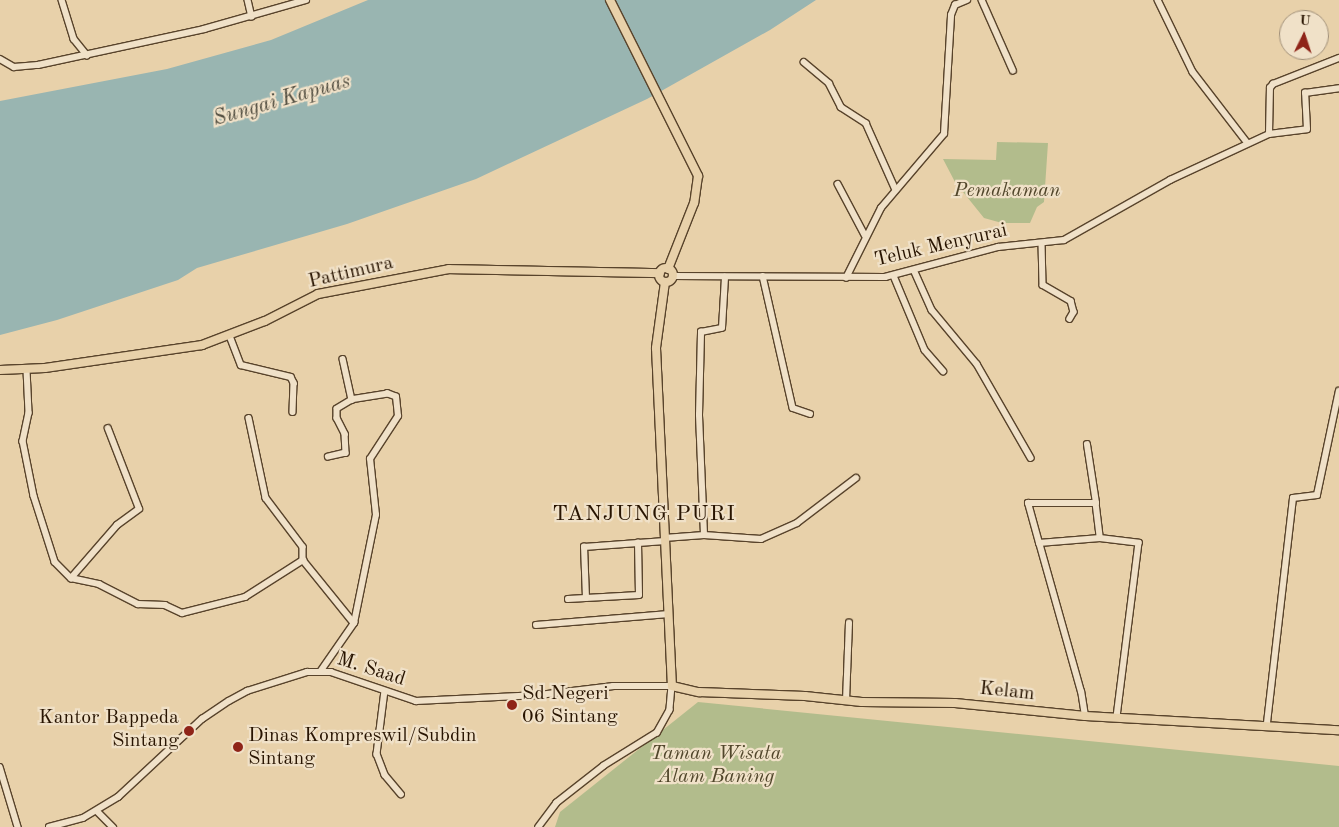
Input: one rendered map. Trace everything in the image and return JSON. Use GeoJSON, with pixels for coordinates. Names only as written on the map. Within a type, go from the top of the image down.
{"type":"FeatureCollection","features":[{"type":"Feature","properties":{"kind":"main road"},"geometry":{"type":"LineString","coordinates":[[610,0],[686,147],[698,176],[698,191],[664,282],[656,348],[672,686]]}},
{"type":"Feature","properties":{"kind":"main road","name":"Pattimura"},"geometry":{"type":"LineString","coordinates":[[0,370],[27,370],[179,349],[230,336],[318,294],[449,269],[667,273]]}},
{"type":"Feature","properties":{"kind":"main road","name":"Kelam"},"geometry":{"type":"LineString","coordinates":[[672,686],[699,692],[805,696],[846,701],[955,703],[1085,716],[1203,724],[1267,724],[1339,730]]}},
{"type":"Feature","properties":{"kind":"street"},"geometry":{"type":"LineString","coordinates":[[62,0],[74,38],[87,55]]}},
{"type":"Feature","properties":{"kind":"street"},"geometry":{"type":"LineString","coordinates":[[248,0],[252,17]]}},
{"type":"Feature","properties":{"kind":"street"},"geometry":{"type":"LineString","coordinates":[[0,59],[19,67],[87,55],[252,17],[306,0]]}},
{"type":"Feature","properties":{"kind":"street"},"geometry":{"type":"LineString","coordinates":[[846,278],[865,235],[896,190],[944,134],[951,15],[955,5],[967,0]]}},
{"type":"Feature","properties":{"kind":"street"},"geometry":{"type":"LineString","coordinates":[[982,0],[1013,70]]}},
{"type":"Feature","properties":{"kind":"street"},"geometry":{"type":"LineString","coordinates":[[1158,0],[1194,72],[1247,142]]}},
{"type":"Feature","properties":{"kind":"street"},"geometry":{"type":"LineString","coordinates":[[1269,134],[1270,88],[1273,84],[1339,58]]}},
{"type":"Feature","properties":{"kind":"street"},"geometry":{"type":"LineString","coordinates":[[804,62],[829,83],[841,108],[866,123],[896,190]]}},
{"type":"Feature","properties":{"kind":"street","name":"Teluk Menyurai"},"geometry":{"type":"LineString","coordinates":[[667,273],[725,277],[846,278],[894,276],[998,247],[1042,243],[1074,235],[1170,180],[1247,142],[1269,134],[1307,128],[1305,93],[1339,88]]}},
{"type":"Feature","properties":{"kind":"street"},"geometry":{"type":"LineString","coordinates":[[838,184],[865,235]]}},
{"type":"Feature","properties":{"kind":"street"},"geometry":{"type":"LineString","coordinates":[[1042,243],[1043,284],[1071,301],[1074,312],[1070,319]]}},
{"type":"Feature","properties":{"kind":"street"},"geometry":{"type":"LineString","coordinates":[[914,270],[932,310],[977,364],[1031,458]]}},
{"type":"Feature","properties":{"kind":"street"},"geometry":{"type":"LineString","coordinates":[[762,276],[793,408],[810,414]]}},
{"type":"Feature","properties":{"kind":"street"},"geometry":{"type":"LineString","coordinates":[[894,276],[925,350],[943,371]]}},
{"type":"Feature","properties":{"kind":"street"},"geometry":{"type":"LineString","coordinates":[[704,536],[699,415],[702,332],[722,328],[725,277]]}},
{"type":"Feature","properties":{"kind":"street"},"geometry":{"type":"LineString","coordinates":[[230,336],[242,365],[291,377],[294,382],[293,412]]}},
{"type":"Feature","properties":{"kind":"street"},"geometry":{"type":"LineString","coordinates":[[343,359],[352,400]]}},
{"type":"Feature","properties":{"kind":"street"},"geometry":{"type":"LineString","coordinates":[[27,370],[29,413],[23,441],[34,496],[55,562],[71,578],[99,584],[138,604],[165,605],[182,613],[245,597],[303,560]]}},
{"type":"Feature","properties":{"kind":"street"},"geometry":{"type":"LineString","coordinates":[[1267,724],[1293,498],[1316,495],[1339,392]]}},
{"type":"Feature","properties":{"kind":"street"},"geometry":{"type":"LineString","coordinates":[[320,672],[354,623],[376,515],[370,459],[398,416],[400,408],[394,395],[352,400],[337,411],[345,434],[346,455],[328,457]]}},
{"type":"Feature","properties":{"kind":"street"},"geometry":{"type":"LineString","coordinates":[[249,418],[266,496],[303,547],[303,560],[354,623]]}},
{"type":"Feature","properties":{"kind":"street"},"geometry":{"type":"LineString","coordinates":[[71,578],[121,521],[139,509],[108,428]]}},
{"type":"Feature","properties":{"kind":"street"},"geometry":{"type":"LineString","coordinates":[[1087,445],[1100,538]]}},
{"type":"Feature","properties":{"kind":"street"},"geometry":{"type":"LineString","coordinates":[[586,598],[584,547],[704,536],[754,540],[778,533],[805,518],[856,478]]}},
{"type":"Feature","properties":{"kind":"street"},"geometry":{"type":"LineString","coordinates":[[1085,716],[1081,692],[1028,503],[1096,503]]}},
{"type":"Feature","properties":{"kind":"street"},"geometry":{"type":"LineString","coordinates":[[1039,543],[1100,538],[1137,541],[1140,547],[1117,717]]}},
{"type":"Feature","properties":{"kind":"street"},"geometry":{"type":"LineString","coordinates":[[568,599],[638,595],[638,543]]}},
{"type":"Feature","properties":{"kind":"street"},"geometry":{"type":"LineString","coordinates":[[536,625],[668,614]]}},
{"type":"Feature","properties":{"kind":"street"},"geometry":{"type":"LineString","coordinates":[[846,701],[849,623]]}},
{"type":"Feature","properties":{"kind":"street","name":"M. Saad"},"geometry":{"type":"LineString","coordinates":[[49,827],[97,811],[118,797],[216,709],[246,691],[308,672],[320,672],[416,701],[539,695],[613,686],[672,686]]}},
{"type":"Feature","properties":{"kind":"street"},"geometry":{"type":"LineString","coordinates":[[539,827],[557,803],[573,790],[635,744],[657,733],[670,710],[672,686]]}},
{"type":"Feature","properties":{"kind":"street"},"geometry":{"type":"LineString","coordinates":[[385,691],[377,754],[386,775],[401,794]]}},
{"type":"Feature","properties":{"kind":"street"},"geometry":{"type":"LineString","coordinates":[[0,767],[18,827]]}},
{"type":"Feature","properties":{"kind":"street"},"geometry":{"type":"LineString","coordinates":[[97,811],[113,827]]}},
{"type":"Feature","properties":{"kind":"green space","name":"Pemakaman"},"geometry":{"type":"Polygon","coordinates":[[[997,142],[1048,143],[1044,202],[1037,207],[1030,223],[1002,223],[984,218],[955,182],[943,159],[996,160],[997,142]]]}},
{"type":"Feature","properties":{"kind":"green space","name":"Taman Wisata Alam Baning"},"geometry":{"type":"Polygon","coordinates":[[[698,702],[1339,766],[1339,827],[555,827],[560,812],[698,702]]]}},
{"type":"Feature","properties":{"kind":"water","name":"Sungai Kapuas"},"geometry":{"type":"Polygon","coordinates":[[[368,0],[816,0],[770,30],[647,99],[476,179],[347,224],[197,268],[178,280],[57,320],[0,335],[0,101],[167,69],[271,40],[368,0]]]}},
{"type":"Feature","properties":{"kind":"place","name":"Sd Negeri 06 Sintang"},"geometry":{"type":"Point","coordinates":[512,705]}},
{"type":"Feature","properties":{"kind":"place","name":"Kantor Bappeda Sintang"},"geometry":{"type":"Point","coordinates":[189,731]}},
{"type":"Feature","properties":{"kind":"place","name":"Dinas Kompreswil/Subdin Sintang"},"geometry":{"type":"Point","coordinates":[238,747]}},
{"type":"Feature","properties":{"kind":"district","name":"TANJUNG PURI"},"geometry":{"type":"Point","coordinates":[644,515]}}]}
